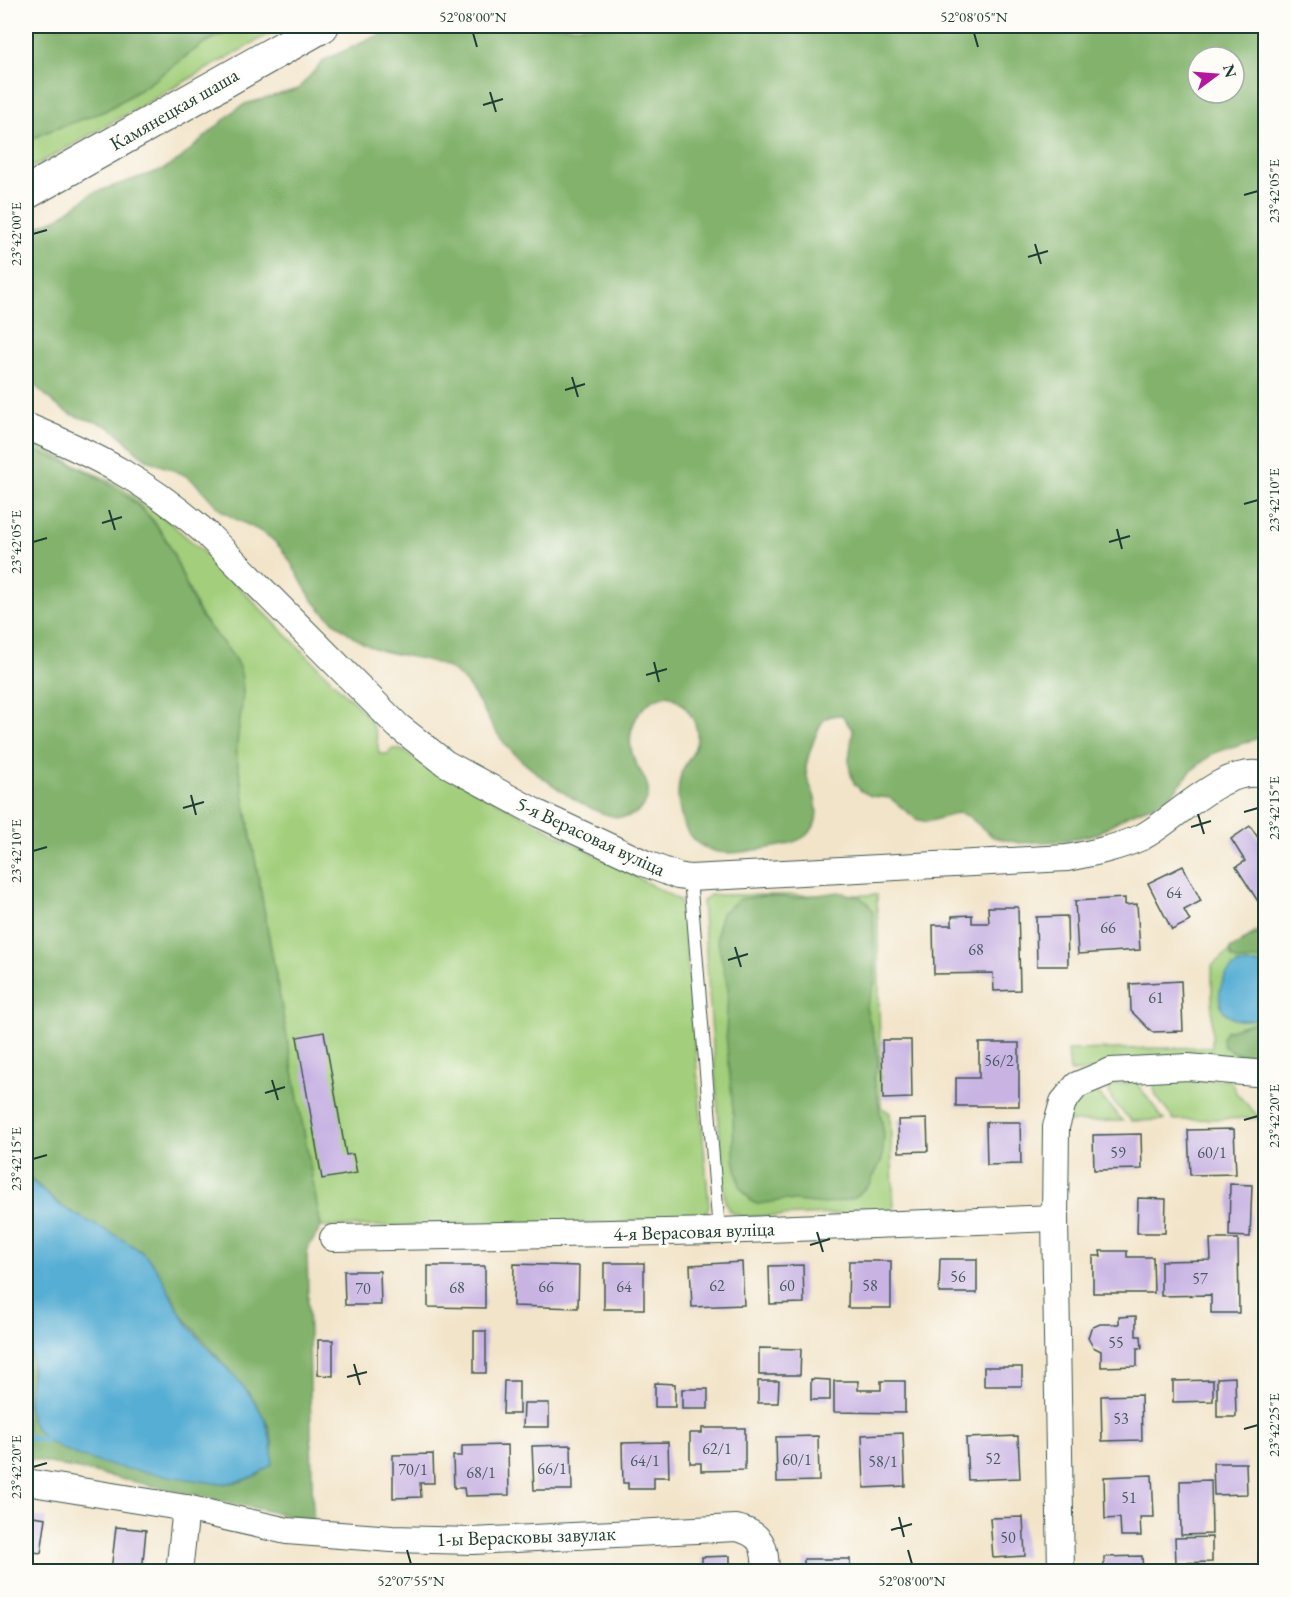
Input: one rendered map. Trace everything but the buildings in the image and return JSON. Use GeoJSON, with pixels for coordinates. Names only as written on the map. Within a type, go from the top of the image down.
{"type":"FeatureCollection","features":[{"type":"Feature","properties":{"kind":"main road","name":"Камянецкая шаша"},"geometry":{"type":"LineString","coordinates":[[26,193],[322,26]]}},
{"type":"Feature","properties":{"kind":"street","name":"5-я Верасовая вуліца"},"geometry":{"type":"LineString","coordinates":[[26,426],[104,460],[175,506],[207,534],[399,726],[433,755],[567,828],[644,863],[690,878],[774,876],[1067,858],[1112,850],[1144,836],[1219,784],[1241,775],[1266,776]]}},
{"type":"Feature","properties":{"kind":"street"},"geometry":{"type":"LineString","coordinates":[[1060,1572],[1055,1218],[1055,1138],[1058,1114],[1077,1085],[1099,1074],[1134,1069],[1188,1067],[1266,1074]]}},
{"type":"Feature","properties":{"kind":"street","name":"4-я Верасовая вуліца"},"geometry":{"type":"LineString","coordinates":[[333,1238],[719,1231],[1055,1218]]}},
{"type":"Feature","properties":{"kind":"street","name":"1-ы Верасковы завулак"},"geometry":{"type":"LineString","coordinates":[[26,1482],[186,1508],[287,1531],[392,1539],[473,1540],[736,1528],[751,1531],[760,1541],[765,1552],[766,1572]]}},
{"type":"Feature","properties":{"kind":"street"},"geometry":{"type":"LineString","coordinates":[[179,1572],[186,1508]]}},
{"type":"Feature","properties":{"kind":"lane"},"geometry":{"type":"LineString","coordinates":[[690,878],[719,1231]]}},
{"type":"Feature","properties":{"kind":"green space"},"geometry":{"type":"Polygon","coordinates":[[[26,26],[240,26],[204,43],[146,86],[105,111],[41,134],[26,143],[26,26]]]}},
{"type":"Feature","properties":{"kind":"green space"},"geometry":{"type":"Polygon","coordinates":[[[240,26],[283,26],[26,171],[26,143],[41,134],[105,111],[146,86],[204,43],[240,26]]]}},
{"type":"Feature","properties":{"kind":"green space"},"geometry":{"type":"Polygon","coordinates":[[[398,26],[1265,26],[1265,736],[1214,753],[1192,770],[1173,793],[1158,803],[1126,816],[1096,834],[1061,841],[1020,843],[993,837],[968,816],[958,813],[927,822],[916,819],[890,798],[871,796],[861,791],[854,783],[850,771],[849,759],[853,731],[842,715],[835,715],[825,719],[822,723],[808,758],[806,773],[817,809],[816,821],[812,830],[796,841],[774,847],[725,853],[711,850],[696,842],[689,834],[681,815],[679,784],[682,771],[697,742],[697,733],[688,711],[668,695],[649,703],[636,718],[632,728],[631,748],[648,787],[647,799],[640,810],[631,816],[612,816],[578,801],[559,789],[511,751],[492,726],[470,688],[453,671],[427,660],[371,647],[358,640],[320,609],[285,553],[268,536],[222,511],[189,478],[147,459],[112,429],[62,409],[26,378],[26,232],[58,218],[93,193],[164,169],[180,159],[245,104],[298,89],[324,60],[398,26]]]}},
{"type":"Feature","properties":{"kind":"green space"},"geometry":{"type":"Polygon","coordinates":[[[26,441],[114,483],[162,516],[208,556],[369,718],[376,734],[379,754],[388,754],[391,749],[399,749],[679,900],[683,913],[709,1206],[704,1218],[695,1222],[321,1227],[237,759],[236,741],[243,691],[234,658],[200,615],[168,542],[154,521],[136,502],[108,484],[26,448],[26,441]]]}},
{"type":"Feature","properties":{"kind":"green space"},"geometry":{"type":"Polygon","coordinates":[[[26,448],[87,472],[124,494],[141,508],[167,542],[199,613],[230,652],[240,669],[243,698],[237,739],[237,759],[321,1227],[307,1250],[313,1521],[26,1458],[26,1335],[32,1361],[30,1386],[220,1484],[240,1482],[260,1474],[273,1446],[269,1427],[253,1398],[181,1314],[174,1299],[141,1251],[66,1209],[26,1175],[26,448]]]}},
{"type":"Feature","properties":{"kind":"green space"},"geometry":{"type":"Polygon","coordinates":[[[839,892],[860,897],[868,903],[873,913],[874,985],[866,1008],[877,1049],[878,1064],[874,1078],[884,1134],[882,1160],[869,1185],[852,1199],[825,1204],[785,1200],[758,1204],[752,1202],[740,1187],[734,1159],[733,1110],[726,1035],[728,989],[717,938],[718,926],[722,913],[740,899],[766,896],[794,898],[839,892]]]}},
{"type":"Feature","properties":{"kind":"green space"},"geometry":{"type":"Polygon","coordinates":[[[710,895],[877,895],[881,1107],[890,1113],[894,1212],[743,1217],[729,1211],[725,1201],[702,902],[710,895]]]}},
{"type":"Feature","properties":{"kind":"green space"},"geometry":{"type":"Polygon","coordinates":[[[1256,931],[1265,937],[1265,1064],[1070,1072],[1068,1050],[1212,1047],[1212,965],[1256,931]]]}},
{"type":"Feature","properties":{"kind":"green space"},"geometry":{"type":"Polygon","coordinates":[[[1254,935],[1265,935],[1265,959],[1238,961],[1231,957],[1230,949],[1254,935]]]}},
{"type":"Feature","properties":{"kind":"green space"},"geometry":{"type":"Polygon","coordinates":[[[1265,1021],[1265,1058],[1233,1052],[1223,1046],[1222,1038],[1226,1031],[1265,1021]]]}},
{"type":"Feature","properties":{"kind":"green space"},"geometry":{"type":"Polygon","coordinates":[[[1159,1079],[1230,1080],[1237,1094],[1260,1118],[1174,1120],[1156,1096],[1154,1087],[1159,1079]]]}},
{"type":"Feature","properties":{"kind":"green space"},"geometry":{"type":"Polygon","coordinates":[[[1135,1082],[1164,1120],[1132,1121],[1112,1100],[1110,1085],[1135,1082]]]}},
{"type":"Feature","properties":{"kind":"green space"},"geometry":{"type":"Polygon","coordinates":[[[1095,1090],[1123,1121],[1065,1122],[1074,1097],[1095,1090]]]}},
{"type":"Feature","properties":{"kind":"water"},"geometry":{"type":"Polygon","coordinates":[[[1239,964],[1265,964],[1265,1017],[1245,1020],[1232,1018],[1221,1006],[1220,990],[1223,982],[1232,968],[1239,964]]]}},
{"type":"Feature","properties":{"kind":"water"},"geometry":{"type":"Polygon","coordinates":[[[26,1175],[62,1206],[132,1245],[154,1265],[182,1316],[195,1334],[254,1401],[271,1440],[272,1464],[248,1478],[220,1484],[146,1472],[88,1459],[63,1449],[43,1437],[32,1422],[29,1407],[32,1362],[26,1335],[26,1175]]]}},
{"type":"Feature","properties":{"kind":"waterway"},"geometry":{"type":"LineString","coordinates":[[26,1437],[45,1440]]}}]}
